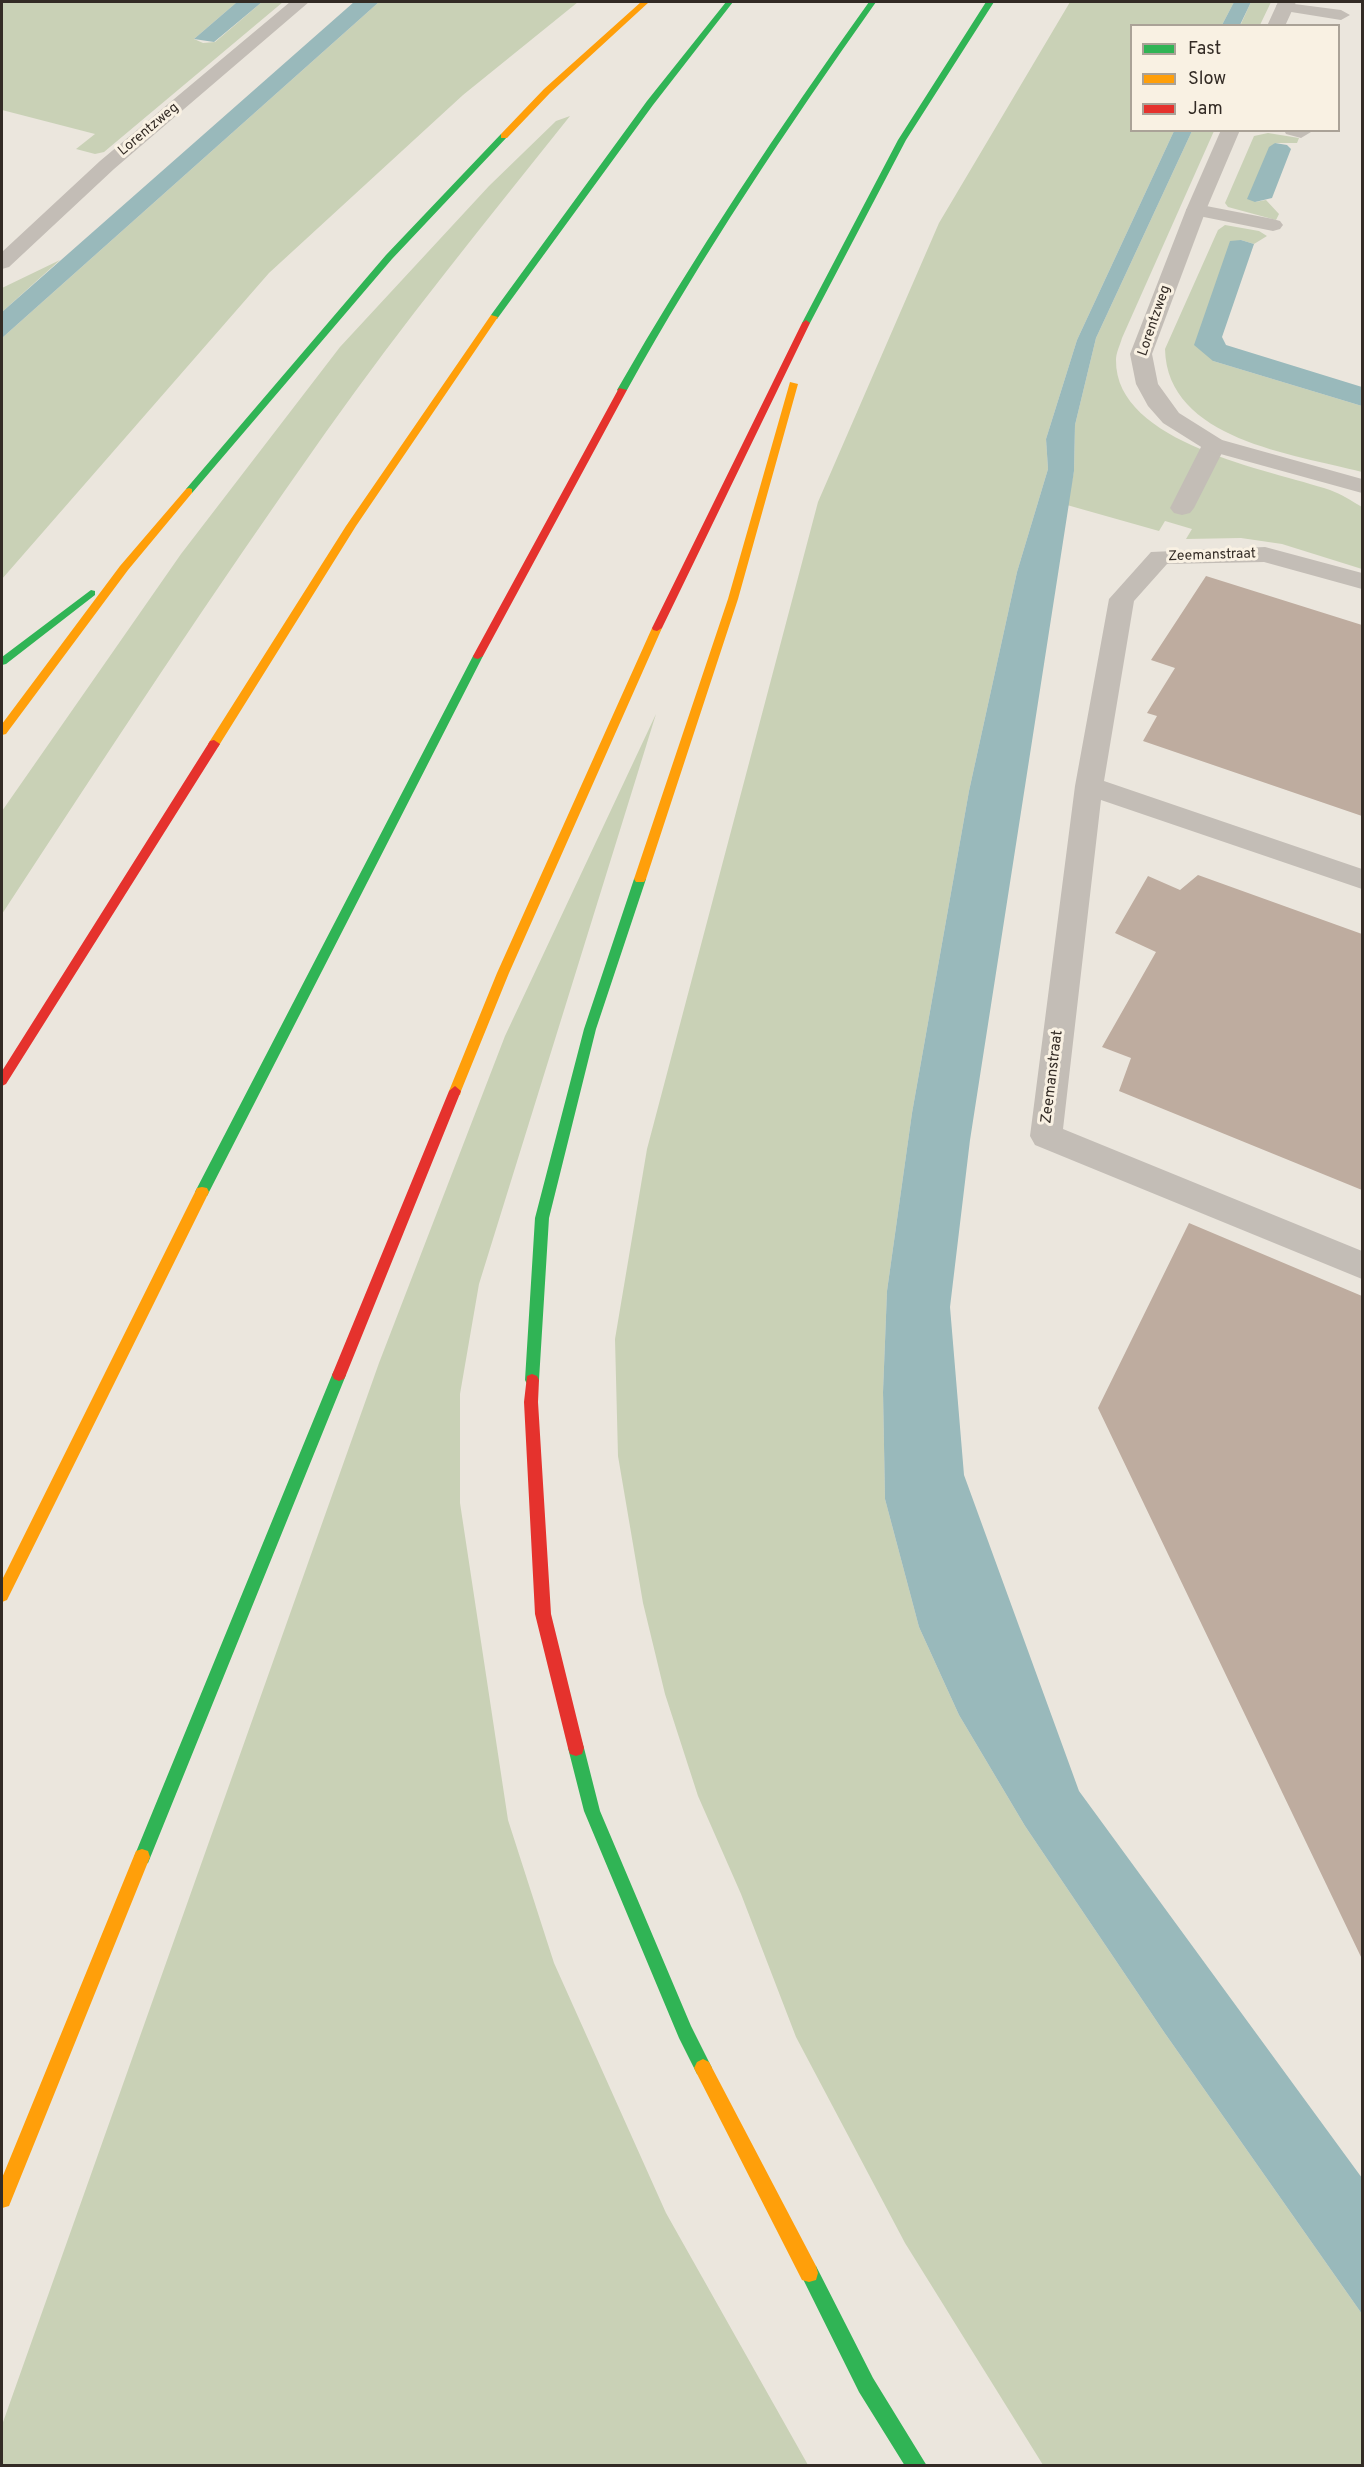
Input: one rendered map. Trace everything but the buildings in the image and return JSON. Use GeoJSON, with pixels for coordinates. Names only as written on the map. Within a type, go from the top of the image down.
{"type":"FeatureCollection","features":[{"type":"Feature","properties":{"kind":"highway"},"geometry":{"type":"LineString","coordinates":[[2,731],[124,568],[390,257],[547,91],[645,2]]}},
{"type":"Feature","properties":{"kind":"highway"},"geometry":{"type":"LineString","coordinates":[[2,1081],[351,526],[529,266],[650,102],[729,2]]}},
{"type":"Feature","properties":{"kind":"highway"},"geometry":{"type":"LineString","coordinates":[[2,1595],[245,1105],[513,590],[659,323],[780,131],[872,2]]}},
{"type":"Feature","properties":{"kind":"highway"},"geometry":{"type":"LineString","coordinates":[[2,2199],[503,973],[673,591],[813,309],[902,140],[990,2]]}},
{"type":"Feature","properties":{"kind":"highway"},"geometry":{"type":"LineString","coordinates":[[813,309],[733,599],[590,1029],[542,1218],[531,1402],[543,1614],[592,1811],[685,2032],[866,2385],[917,2466]]}},
{"type":"Feature","properties":{"kind":"highway"},"geometry":{"type":"LineString","coordinates":[[2,662],[124,568]]}},
{"type":"Feature","properties":{"kind":"street","name":"Lorentzweg"},"geometry":{"type":"LineString","coordinates":[[2,264],[107,165],[300,2]]}},
{"type":"Feature","properties":{"kind":"street"},"geometry":{"type":"LineString","coordinates":[[1277,24],[1286,4],[1341,15]]}},
{"type":"Feature","properties":{"kind":"street","name":"Lorentzweg"},"geometry":{"type":"LineString","coordinates":[[1229,132],[1196,210],[1141,354],[1141,365],[1156,401],[1171,418],[1214,445],[1362,486]]}},
{"type":"Feature","properties":{"kind":"street"},"geometry":{"type":"LineString","coordinates":[[1196,210],[1273,225]]}},
{"type":"Feature","properties":{"kind":"street"},"geometry":{"type":"LineString","coordinates":[[1182,508],[1214,445]]}},
{"type":"Feature","properties":{"kind":"street","name":"Zeemanstraat"},"geometry":{"type":"LineString","coordinates":[[1362,582],[1265,554],[1160,557],[1122,599],[1089,786],[1046,1136],[1362,1265]]}},
{"type":"Feature","properties":{"kind":"street"},"geometry":{"type":"LineString","coordinates":[[1089,786],[1362,879]]}},
{"type":"Feature","properties":{"kind":"green space"},"geometry":{"type":"Polygon","coordinates":[[[2,2],[237,2],[194,39],[203,43],[215,42],[262,2],[283,2],[104,152],[95,154],[76,149],[95,134],[2,110],[2,2]]]}},
{"type":"Feature","properties":{"kind":"green space"},"geometry":{"type":"Polygon","coordinates":[[[379,2],[578,2],[463,95],[269,273],[2,579],[2,338],[379,2]]]}},
{"type":"Feature","properties":{"kind":"green space"},"geometry":{"type":"Polygon","coordinates":[[[1070,2],[1234,2],[1223,24],[1130,24],[1130,132],[1174,132],[1077,340],[1046,439],[1048,469],[1017,572],[969,791],[912,1113],[887,1291],[883,1392],[885,1499],[919,1627],[959,1715],[1025,1826],[1164,2032],[1362,2314],[1362,2465],[1043,2465],[905,2243],[796,2037],[741,1894],[698,1796],[665,1694],[643,1603],[618,1456],[615,1339],[647,1149],[818,502],[939,223],[1070,2]]]}},
{"type":"Feature","properties":{"kind":"green space"},"geometry":{"type":"Polygon","coordinates":[[[1251,2],[1271,2],[1260,24],[1241,24],[1251,2]]]}},
{"type":"Feature","properties":{"kind":"green space"},"geometry":{"type":"Polygon","coordinates":[[[570,116],[355,391],[202,611],[2,914],[2,811],[181,554],[340,347],[489,186],[556,121],[570,116]]]}},
{"type":"Feature","properties":{"kind":"green space"},"geometry":{"type":"Polygon","coordinates":[[[1192,132],[1214,132],[1117,352],[1116,360],[1122,389],[1141,413],[1168,433],[1200,449],[1330,490],[1362,507],[1362,569],[1282,544],[1241,538],[1186,539],[1192,529],[1165,521],[1159,531],[1067,505],[1074,471],[1075,425],[1096,338],[1192,132]]]}},
{"type":"Feature","properties":{"kind":"green space"},"geometry":{"type":"Polygon","coordinates":[[[1268,133],[1299,138],[1297,143],[1275,143],[1255,202],[1266,200],[1279,214],[1276,220],[1228,207],[1225,203],[1254,136],[1268,133]]]}},
{"type":"Feature","properties":{"kind":"green space"},"geometry":{"type":"Polygon","coordinates":[[[1225,225],[1259,231],[1267,236],[1254,244],[1241,240],[1213,361],[1362,406],[1362,472],[1270,449],[1239,438],[1210,423],[1187,404],[1171,380],[1165,349],[1218,230],[1225,225]]]}},
{"type":"Feature","properties":{"kind":"green space"},"geometry":{"type":"Polygon","coordinates":[[[60,260],[2,312],[2,288],[60,260]]]}},
{"type":"Feature","properties":{"kind":"green space"},"geometry":{"type":"Polygon","coordinates":[[[656,714],[479,1284],[460,1394],[460,1503],[508,1820],[554,1963],[666,2213],[808,2465],[2,2465],[2,2425],[379,1363],[505,1036],[656,714]]]}},
{"type":"Feature","properties":{"kind":"water"},"geometry":{"type":"Polygon","coordinates":[[[237,2],[262,2],[214,42],[194,39],[237,2]]]}},
{"type":"Feature","properties":{"kind":"water"},"geometry":{"type":"Polygon","coordinates":[[[354,2],[379,2],[2,338],[2,312],[354,2]]]}},
{"type":"Feature","properties":{"kind":"water"},"geometry":{"type":"Polygon","coordinates":[[[1234,2],[1251,2],[1240,24],[1223,24],[1234,2]]]}},
{"type":"Feature","properties":{"kind":"water"},"geometry":{"type":"Polygon","coordinates":[[[1174,132],[1192,132],[1096,338],[1075,425],[1074,471],[970,1140],[950,1307],[964,1475],[1079,1791],[1362,2178],[1362,2314],[1164,2032],[1025,1826],[959,1715],[919,1627],[885,1499],[883,1392],[887,1291],[912,1113],[969,791],[1017,572],[1048,469],[1046,439],[1077,340],[1174,132]]]}},
{"type":"Feature","properties":{"kind":"water"},"geometry":{"type":"Polygon","coordinates":[[[1275,143],[1287,145],[1291,149],[1272,198],[1255,202],[1247,199],[1269,147],[1275,143]]]}},
{"type":"Feature","properties":{"kind":"water"},"geometry":{"type":"Polygon","coordinates":[[[1241,240],[1254,244],[1222,337],[1226,345],[1362,387],[1362,406],[1213,361],[1194,345],[1230,241],[1241,240]]]}},
{"type":"Feature","properties":{"kind":"traffic: fast"},"geometry":{"type":"LineString","coordinates":[[494,317],[650,103],[729,2]]}},
{"type":"Feature","properties":{"kind":"traffic: fast"},"geometry":{"type":"LineString","coordinates":[[622,390],[680,290],[741,192],[872,2]]}},
{"type":"Feature","properties":{"kind":"traffic: fast"},"geometry":{"type":"LineString","coordinates":[[806,323],[902,140],[990,2]]}},
{"type":"Feature","properties":{"kind":"traffic: fast"},"geometry":{"type":"LineString","coordinates":[[189,491],[389,257],[504,136]]}},
{"type":"Feature","properties":{"kind":"traffic: fast"},"geometry":{"type":"LineString","coordinates":[[2,662],[91,593]]}},
{"type":"Feature","properties":{"kind":"traffic: fast"},"geometry":{"type":"LineString","coordinates":[[202,1192],[478,656]]}},
{"type":"Feature","properties":{"kind":"traffic: fast"},"geometry":{"type":"LineString","coordinates":[[532,1380],[542,1218],[590,1029],[640,879]]}},
{"type":"Feature","properties":{"kind":"traffic: fast"},"geometry":{"type":"LineString","coordinates":[[142,1857],[339,1375]]}},
{"type":"Feature","properties":{"kind":"traffic: fast"},"geometry":{"type":"LineString","coordinates":[[576,1748],[592,1811],[685,2032],[703,2068]]}},
{"type":"Feature","properties":{"kind":"traffic: fast"},"geometry":{"type":"LineString","coordinates":[[809,2273],[866,2385],[917,2466]]}},
{"type":"Feature","properties":{"kind":"traffic: slow"},"geometry":{"type":"LineString","coordinates":[[504,136],[547,91],[645,2]]}},
{"type":"Feature","properties":{"kind":"traffic: slow"},"geometry":{"type":"LineString","coordinates":[[214,744],[351,526],[494,317]]}},
{"type":"Feature","properties":{"kind":"traffic: slow"},"geometry":{"type":"LineString","coordinates":[[640,879],[733,599],[793,384]]}},
{"type":"Feature","properties":{"kind":"traffic: slow"},"geometry":{"type":"LineString","coordinates":[[2,731],[124,568],[189,491]]}},
{"type":"Feature","properties":{"kind":"traffic: slow"},"geometry":{"type":"LineString","coordinates":[[455,1091],[503,973],[657,628]]}},
{"type":"Feature","properties":{"kind":"traffic: slow"},"geometry":{"type":"LineString","coordinates":[[2,1595],[202,1192]]}},
{"type":"Feature","properties":{"kind":"traffic: slow"},"geometry":{"type":"LineString","coordinates":[[2,2199],[142,1857]]}},
{"type":"Feature","properties":{"kind":"traffic: slow"},"geometry":{"type":"LineString","coordinates":[[703,2068],[809,2273]]}},
{"type":"Feature","properties":{"kind":"traffic: jam"},"geometry":{"type":"LineString","coordinates":[[657,628],[806,323]]}},
{"type":"Feature","properties":{"kind":"traffic: jam"},"geometry":{"type":"LineString","coordinates":[[478,656],[622,390]]}},
{"type":"Feature","properties":{"kind":"traffic: jam"},"geometry":{"type":"LineString","coordinates":[[2,1081],[214,744]]}},
{"type":"Feature","properties":{"kind":"traffic: jam"},"geometry":{"type":"LineString","coordinates":[[339,1375],[455,1091]]}},
{"type":"Feature","properties":{"kind":"traffic: jam"},"geometry":{"type":"LineString","coordinates":[[532,1380],[531,1402],[543,1614],[576,1748]]}}]}
